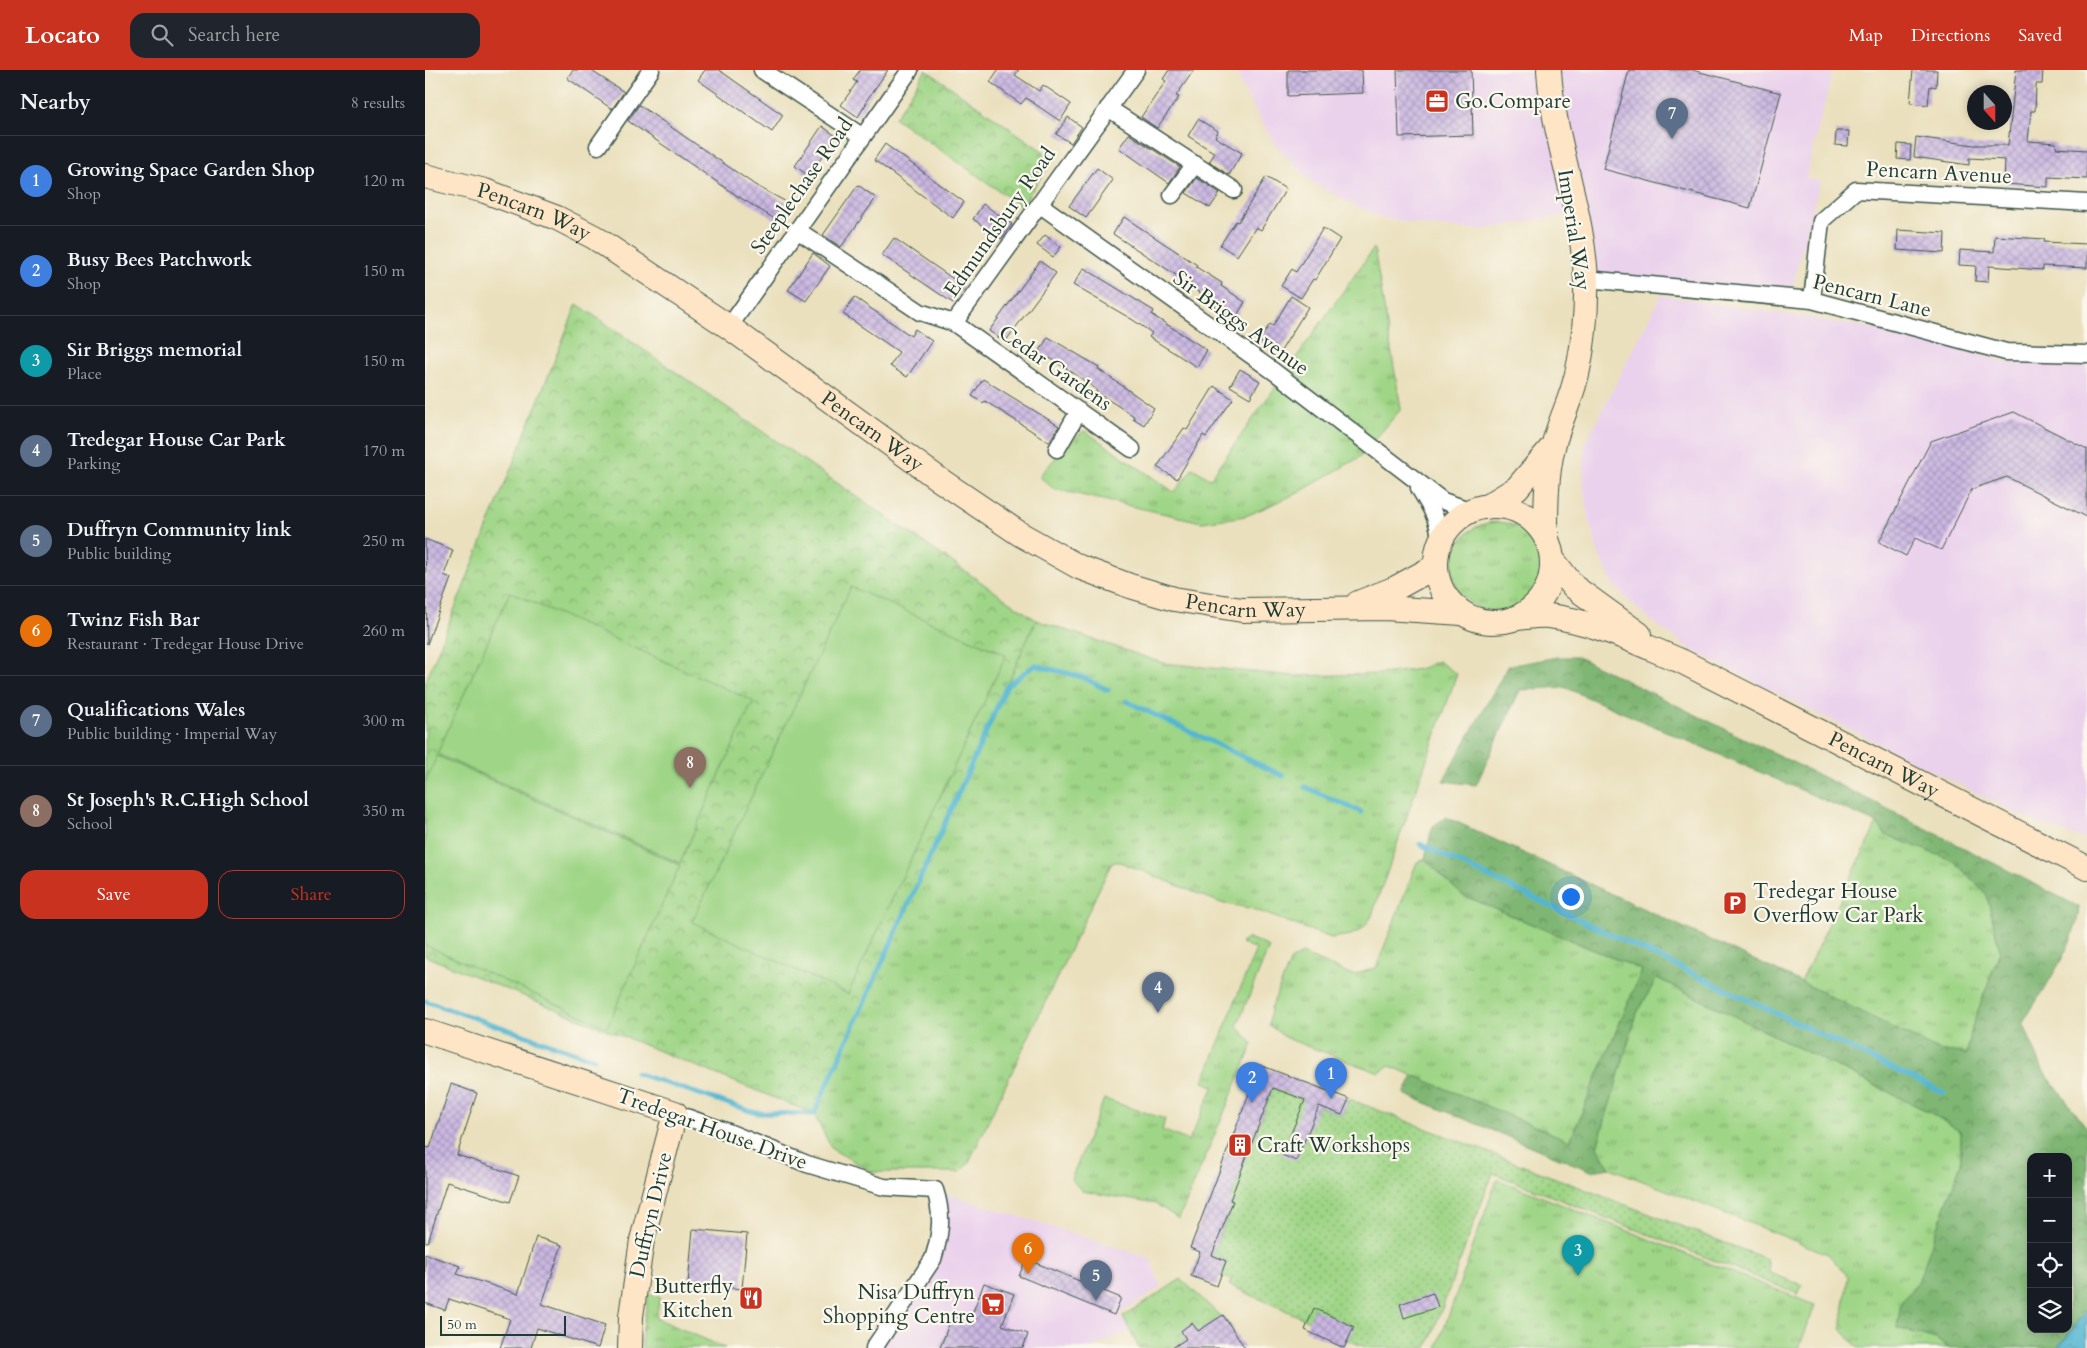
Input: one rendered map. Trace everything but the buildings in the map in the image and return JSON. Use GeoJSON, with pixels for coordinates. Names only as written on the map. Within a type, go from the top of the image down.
{"type":"FeatureCollection","features":[{"type":"Feature","properties":{"kind":"street"},"geometry":{"type":"LineString","coordinates":[[598,146],[651,70]]}},
{"type":"Feature","properties":{"kind":"street"},"geometry":{"type":"LineString","coordinates":[[762,70],[863,137]]}},
{"type":"Feature","properties":{"kind":"street","name":"Steeplechase Road"},"geometry":{"type":"LineString","coordinates":[[729,327],[910,70]]}},
{"type":"Feature","properties":{"kind":"street","name":"Edmundsbury Road"},"geometry":{"type":"LineString","coordinates":[[797,230],[920,312],[954,323],[1136,70]]}},
{"type":"Feature","properties":{"kind":"street","name":"Imperial Way"},"geometry":{"type":"LineString","coordinates":[[1549,70],[1551,94],[1576,213],[1586,279],[1584,322],[1575,384],[1553,446],[1546,492],[1549,548]]}},
{"type":"Feature","properties":{"kind":"street"},"geometry":{"type":"LineString","coordinates":[[1108,108],[1234,190]]}},
{"type":"Feature","properties":{"kind":"street"},"geometry":{"type":"LineString","coordinates":[[1172,195],[1195,164]]}},
{"type":"Feature","properties":{"kind":"street","name":"Pencarn Way"},"geometry":{"type":"LineString","coordinates":[[425,176],[485,191],[557,218],[620,253],[729,327],[940,480],[1020,534],[1079,567],[1130,586],[1174,599],[1241,610],[1425,609],[1462,613]]}},
{"type":"Feature","properties":{"kind":"street","name":"Pencarn Avenue"},"geometry":{"type":"LineString","coordinates":[[1812,300],[1821,221],[1856,190],[2087,203]]}},
{"type":"Feature","properties":{"kind":"street","name":"Sir Briggs Avenue"},"geometry":{"type":"LineString","coordinates":[[1039,204],[1276,373],[1415,482],[1443,501],[1479,509]]}},
{"type":"Feature","properties":{"kind":"street","name":"Pencarn Lane"},"geometry":{"type":"LineString","coordinates":[[1586,279],[1812,300],[2006,352],[2087,354]]}},
{"type":"Feature","properties":{"kind":"street","name":"Cedar Gardens"},"geometry":{"type":"LineString","coordinates":[[954,323],[1132,448]]}},
{"type":"Feature","properties":{"kind":"street"},"geometry":{"type":"LineString","coordinates":[[1057,449],[1079,411]]}},
{"type":"Feature","properties":{"kind":"street","name":"Imperial Way"},"geometry":{"type":"LineString","coordinates":[[1479,509],[1517,488],[1553,446]]}},
{"type":"Feature","properties":{"kind":"street","name":"Sir Briggs Avenue"},"geometry":{"type":"LineString","coordinates":[[1415,482],[1435,513],[1440,530],[1440,543]]}},
{"type":"Feature","properties":{"kind":"street"},"geometry":{"type":"LineString","coordinates":[[1504,507],[1521,513],[1535,523],[1549,548],[1551,577],[1544,594],[1533,608],[1517,618],[1501,622],[1483,622],[1462,613],[1448,600],[1439,584],[1436,566],[1440,543],[1455,522],[1479,509],[1504,507]]}},
{"type":"Feature","properties":{"kind":"street","name":"Pencarn Way"},"geometry":{"type":"LineString","coordinates":[[1549,548],[1575,587],[1620,622],[1681,661]]}},
{"type":"Feature","properties":{"kind":"street","name":"Pencarn Way"},"geometry":{"type":"LineString","coordinates":[[1345,608],[1397,588],[1436,566]]}},
{"type":"Feature","properties":{"kind":"street","name":"Pencarn Way"},"geometry":{"type":"LineString","coordinates":[[1517,618],[1546,616],[1565,619],[1624,637],[1681,661],[2087,868]]}},
{"type":"Feature","properties":{"kind":"street","name":"Tredegar House Drive"},"geometry":{"type":"LineString","coordinates":[[425,1031],[728,1132],[807,1164],[883,1187],[935,1190],[941,1210],[938,1243],[933,1259],[874,1348]]}},
{"type":"Feature","properties":{"kind":"street","name":"Duffryn Drive"},"geometry":{"type":"LineString","coordinates":[[630,1348],[631,1316],[642,1240],[675,1114]]}},
{"type":"Feature","properties":{"kind":"shaded area"},"geometry":{"type":"Polygon","coordinates":[[[1236,70],[1833,70],[1806,178],[1820,181],[1791,292],[1586,279],[1576,213],[1480,230],[1432,226],[1384,218],[1345,201],[1312,182],[1275,145],[1244,91],[1236,70]]]}},
{"type":"Feature","properties":{"kind":"shaded area"},"geometry":{"type":"Polygon","coordinates":[[[1661,295],[1906,333],[2003,361],[2087,363],[2087,840],[2034,822],[1692,650],[1650,620],[1614,586],[1599,555],[1589,521],[1583,484],[1585,444],[1661,295]]]}},
{"type":"Feature","properties":{"kind":"shaded area"},"geometry":{"type":"Polygon","coordinates":[[[935,1190],[1150,1258],[1161,1287],[1119,1314],[1131,1331],[1090,1348],[874,1348],[933,1259],[935,1190]]]}},
{"type":"Feature","properties":{"kind":"green space"},"geometry":{"type":"Polygon","coordinates":[[[926,70],[1054,159],[1021,206],[895,118],[926,70]]]}},
{"type":"Feature","properties":{"kind":"green space"},"geometry":{"type":"Polygon","coordinates":[[[1374,248],[1401,409],[1360,457],[1298,493],[1246,516],[1202,522],[1054,489],[1039,476],[1068,445],[1085,431],[1174,492],[1193,468],[1210,479],[1374,248]]]}},
{"type":"Feature","properties":{"kind":"green space"},"geometry":{"type":"Polygon","coordinates":[[[577,304],[1036,620],[814,1114],[425,956],[425,683],[577,304]]]}},
{"type":"Feature","properties":{"kind":"green space"},"geometry":{"type":"Polygon","coordinates":[[[1497,522],[1514,525],[1529,535],[1539,550],[1542,567],[1539,584],[1529,599],[1514,609],[1497,612],[1480,609],[1465,599],[1455,584],[1452,567],[1455,550],[1465,535],[1480,525],[1497,522]]]}},
{"type":"Feature","properties":{"kind":"green space"},"geometry":{"type":"Polygon","coordinates":[[[851,587],[1006,655],[848,994],[692,922],[851,587]]]}},
{"type":"Feature","properties":{"kind":"green space"},"geometry":{"type":"Polygon","coordinates":[[[510,592],[753,701],[680,863],[437,754],[510,592]]]}},
{"type":"Feature","properties":{"kind":"green space"},"geometry":{"type":"Polygon","coordinates":[[[1036,620],[1163,663],[1293,676],[1381,674],[1420,669],[1438,661],[1457,674],[1371,918],[1361,930],[1351,935],[1331,938],[1250,908],[1221,903],[1120,862],[1112,862],[968,1164],[960,1172],[873,1172],[832,1149],[814,1114],[1036,620]]]}},
{"type":"Feature","properties":{"kind":"green space"},"geometry":{"type":"Polygon","coordinates":[[[1557,657],[1578,657],[1894,812],[2079,907],[2077,922],[2065,952],[2049,982],[2023,1023],[2043,1070],[2087,1128],[2087,1309],[2072,1329],[2072,1153],[2027,1153],[2027,1333],[2069,1333],[2058,1348],[1948,1348],[1936,1339],[1897,1328],[1901,1303],[1918,1282],[1961,1164],[1961,1132],[1931,1113],[1657,978],[1637,1013],[1597,1147],[1610,1168],[1591,1171],[1404,1094],[1413,1075],[1570,1141],[1642,970],[1462,895],[1425,859],[1432,827],[1446,817],[1801,982],[1938,1050],[1967,1054],[1972,1027],[2000,951],[1987,895],[1954,861],[1886,835],[1877,823],[1564,687],[1520,690],[1476,785],[1443,781],[1508,666],[1557,657]]]}},
{"type":"Feature","properties":{"kind":"green space"},"geometry":{"type":"Polygon","coordinates":[[[437,756],[680,865],[607,1027],[425,945],[425,783],[437,756]]]}},
{"type":"Feature","properties":{"kind":"green space"},"geometry":{"type":"Polygon","coordinates":[[[1877,823],[1887,835],[1954,861],[1987,895],[2000,951],[1972,1027],[1967,1054],[1938,1050],[1801,982],[1877,823]]]}},
{"type":"Feature","properties":{"kind":"green space"},"geometry":{"type":"Polygon","coordinates":[[[1425,859],[1462,895],[1642,970],[1570,1141],[1390,1066],[1379,1073],[1286,1038],[1269,1025],[1271,1008],[1291,960],[1302,954],[1353,975],[1376,968],[1417,862],[1425,859]]]}},
{"type":"Feature","properties":{"kind":"green space"},"geometry":{"type":"Polygon","coordinates":[[[1249,938],[1269,947],[1237,1026],[1253,1044],[1179,1219],[1156,1204],[1082,1191],[1071,1179],[1104,1099],[1165,1119],[1162,1130],[1189,1141],[1214,1086],[1203,1082],[1256,949],[1241,943],[1249,938]]]}},
{"type":"Feature","properties":{"kind":"green space"},"geometry":{"type":"Polygon","coordinates":[[[1657,978],[1931,1113],[1961,1132],[1961,1164],[1918,1282],[1901,1303],[1897,1328],[1936,1339],[1948,1348],[1858,1348],[1841,1329],[1848,1276],[1828,1254],[1610,1168],[1597,1147],[1637,1013],[1657,978]]]}},
{"type":"Feature","properties":{"kind":"green space"},"geometry":{"type":"Polygon","coordinates":[[[1273,1088],[1342,1115],[1349,1099],[1767,1259],[1770,1273],[1802,1285],[1798,1294],[1493,1173],[1427,1348],[1368,1348],[1347,1340],[1353,1327],[1314,1309],[1309,1321],[1229,1285],[1231,1280],[1221,1276],[1226,1261],[1212,1255],[1233,1202],[1230,1200],[1273,1088]]]}},
{"type":"Feature","properties":{"kind":"green space"},"geometry":{"type":"Polygon","coordinates":[[[1497,1179],[1815,1305],[1799,1348],[1437,1348],[1497,1179]]]}},
{"type":"Feature","properties":{"kind":"green space"},"geometry":{"type":"Polygon","coordinates":[[[1181,1279],[1233,1328],[1200,1348],[1139,1348],[1123,1317],[1181,1279]]]}},
{"type":"Feature","properties":{"kind":"green space"},"geometry":{"type":"Polygon","coordinates":[[[649,1293],[660,1297],[656,1318],[725,1348],[642,1348],[642,1333],[649,1293]]]}},
{"type":"Feature","properties":{"kind":"water"},"geometry":{"type":"Polygon","coordinates":[[[2087,1309],[2087,1348],[2059,1347],[2069,1333],[2072,1333],[2072,1329],[2087,1309]]]}},
{"type":"Feature","properties":{"kind":"waterway"},"geometry":{"type":"LineString","coordinates":[[636,1073],[756,1113],[814,1114],[1007,685],[1035,665],[1082,677],[1108,690]]}},
{"type":"Feature","properties":{"kind":"waterway"},"geometry":{"type":"LineString","coordinates":[[1126,701],[1283,776]]}},
{"type":"Feature","properties":{"kind":"waterway"},"geometry":{"type":"LineString","coordinates":[[1305,787],[1361,812]]}},
{"type":"Feature","properties":{"kind":"waterway"},"geometry":{"type":"LineString","coordinates":[[1420,844],[1944,1093]]}},
{"type":"Feature","properties":{"kind":"waterway"},"geometry":{"type":"LineString","coordinates":[[425,1001],[594,1059]]}},
{"type":"Feature","properties":{"kind":"place","name":"Go.Compare"},"geometry":{"type":"Point","coordinates":[1437,101]}},
{"type":"Feature","properties":{"kind":"place","name":"Qualifications Wales"},"geometry":{"type":"Point","coordinates":[1672,139]}},
{"type":"Feature","properties":{"kind":"place","name":"St Joseph's R.C.High School"},"geometry":{"type":"Point","coordinates":[690,788]}},
{"type":"Feature","properties":{"kind":"place","name":"Tredegar House Overflow Car Park"},"geometry":{"type":"Point","coordinates":[1735,903]}},
{"type":"Feature","properties":{"kind":"place","name":"Tredegar House Car Park"},"geometry":{"type":"Point","coordinates":[1158,1013]}},
{"type":"Feature","properties":{"kind":"place","name":"Growing Space Garden Shop"},"geometry":{"type":"Point","coordinates":[1331,1099]}},
{"type":"Feature","properties":{"kind":"place","name":"Busy Bees Patchwork"},"geometry":{"type":"Point","coordinates":[1252,1103]}},
{"type":"Feature","properties":{"kind":"place","name":"Craft Workshops"},"geometry":{"type":"Point","coordinates":[1240,1145]}},
{"type":"Feature","properties":{"kind":"place","name":"Twinz Fish Bar"},"geometry":{"type":"Point","coordinates":[1028,1274]}},
{"type":"Feature","properties":{"kind":"place","name":"Sir Briggs memorial"},"geometry":{"type":"Point","coordinates":[1578,1276]}},
{"type":"Feature","properties":{"kind":"place","name":"Butterfly Kitchen"},"geometry":{"type":"Point","coordinates":[751,1298]}},
{"type":"Feature","properties":{"kind":"place","name":"Duffryn Community link"},"geometry":{"type":"Point","coordinates":[1096,1301]}},
{"type":"Feature","properties":{"kind":"place","name":"Nisa Duffryn Shopping Centre"},"geometry":{"type":"Point","coordinates":[993,1304]}}]}
